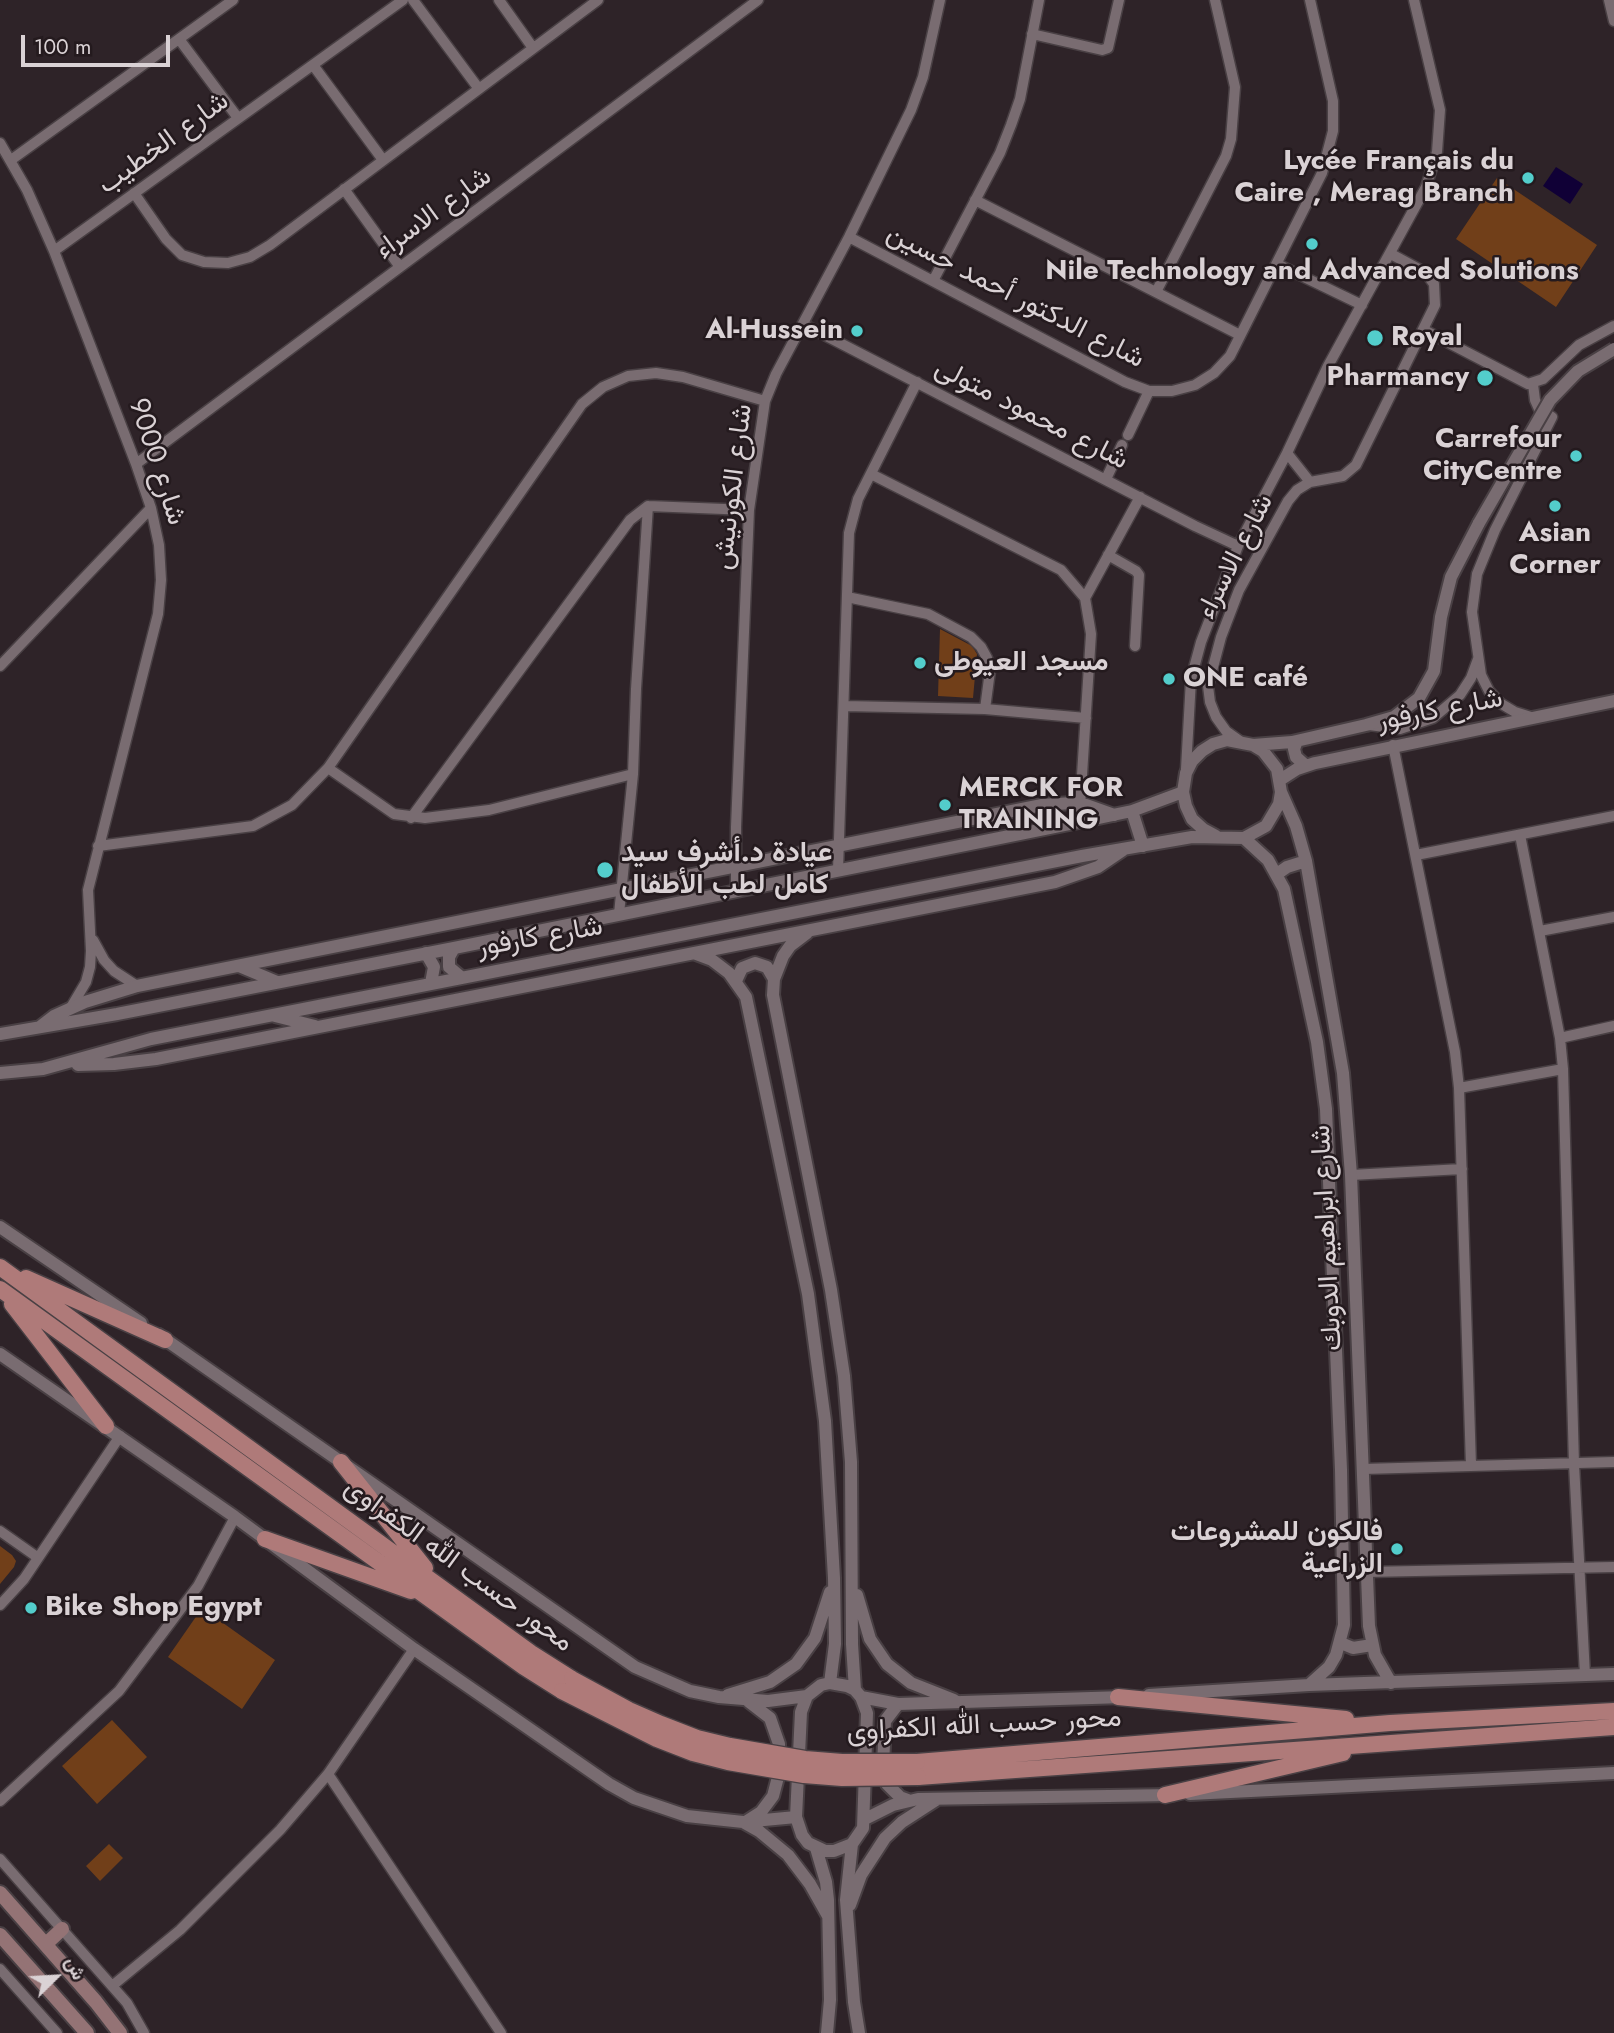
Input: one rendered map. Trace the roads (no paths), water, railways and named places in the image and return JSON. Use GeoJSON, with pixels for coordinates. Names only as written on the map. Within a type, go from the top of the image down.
{"type":"FeatureCollection","features":[{"type":"Feature","properties":{"kind":"main road"},"geometry":{"type":"LineString","coordinates":[[0,1267],[165,1340]]}},
{"type":"Feature","properties":{"kind":"main road","name":"محور حسب الله الكفراوى"},"geometry":{"type":"LineString","coordinates":[[0,1267],[433,1590],[524,1667],[567,1685],[657,1740],[693,1753],[728,1762],[829,1777],[1614,1727]]}},
{"type":"Feature","properties":{"kind":"main road"},"geometry":{"type":"LineString","coordinates":[[1,1290],[106,1426]]}},
{"type":"Feature","properties":{"kind":"main road","name":"محور حسب الله الكفراوى"},"geometry":{"type":"LineString","coordinates":[[1,1290],[433,1590]]}},
{"type":"Feature","properties":{"kind":"main road"},"geometry":{"type":"LineString","coordinates":[[341,1462],[433,1590]]}},
{"type":"Feature","properties":{"kind":"main road"},"geometry":{"type":"LineString","coordinates":[[265,1539],[433,1590]]}},
{"type":"Feature","properties":{"kind":"main road"},"geometry":{"type":"LineString","coordinates":[[1118,1697],[1390,1723]]}},
{"type":"Feature","properties":{"kind":"main road","name":"محور حسب الله الكفراوى"},"geometry":{"type":"LineString","coordinates":[[918,1770],[1390,1723],[1614,1711]]}},
{"type":"Feature","properties":{"kind":"main road"},"geometry":{"type":"LineString","coordinates":[[1165,1795],[1391,1742]]}},
{"type":"Feature","properties":{"kind":"main road"},"geometry":{"type":"LineString","coordinates":[[0,1893],[120,2033]]}},
{"type":"Feature","properties":{"kind":"main road"},"geometry":{"type":"LineString","coordinates":[[46,1944],[62,1929]]}},
{"type":"Feature","properties":{"kind":"main road"},"geometry":{"type":"LineString","coordinates":[[0,1935],[87,2033]]}},
{"type":"Feature","properties":{"kind":"street"},"geometry":{"type":"LineString","coordinates":[[11,160],[233,0]]}},
{"type":"Feature","properties":{"kind":"street"},"geometry":{"type":"LineString","coordinates":[[413,0],[479,89]]}},
{"type":"Feature","properties":{"kind":"street"},"geometry":{"type":"LineString","coordinates":[[499,0],[533,48]]}},
{"type":"Feature","properties":{"kind":"street"},"geometry":{"type":"LineString","coordinates":[[134,193],[166,239],[182,255],[204,262],[228,263],[250,257],[270,245],[598,0]]}},
{"type":"Feature","properties":{"kind":"street","name":"شارع الاسراء"},"geometry":{"type":"LineString","coordinates":[[136,464],[758,0]]}},
{"type":"Feature","properties":{"kind":"street","name":"شارع الكورنيش"},"geometry":{"type":"LineString","coordinates":[[736,891],[749,510],[765,401],[776,374],[849,237],[911,110],[923,77],[940,0]]}},
{"type":"Feature","properties":{"kind":"street"},"geometry":{"type":"LineString","coordinates":[[933,281],[1000,153],[1016,112],[1039,0]]}},
{"type":"Feature","properties":{"kind":"street"},"geometry":{"type":"LineString","coordinates":[[1032,34],[1102,50],[1108,48],[1119,0]]}},
{"type":"Feature","properties":{"kind":"street"},"geometry":{"type":"LineString","coordinates":[[1156,292],[1226,156],[1231,139],[1236,87],[1214,0]]}},
{"type":"Feature","properties":{"kind":"street","name":"شارع الدكتور أحمد حسين"},"geometry":{"type":"LineString","coordinates":[[849,237],[1125,382],[1149,391],[1172,391],[1195,385],[1214,373],[1230,356],[1322,173],[1333,131],[1334,108],[1310,0]]}},
{"type":"Feature","properties":{"kind":"street","name":"شارع الاسراء"},"geometry":{"type":"LineString","coordinates":[[1186,773],[1191,679],[1201,642],[1238,546],[1287,453],[1328,366],[1426,187],[1437,152],[1440,131],[1437,89],[1414,0]]}},
{"type":"Feature","properties":{"kind":"street"},"geometry":{"type":"LineString","coordinates":[[1609,0],[1614,21]]}},
{"type":"Feature","properties":{"kind":"street","name":"شارع الخطيب"},"geometry":{"type":"LineString","coordinates":[[54,251],[398,1]]}},
{"type":"Feature","properties":{"kind":"street"},"geometry":{"type":"LineString","coordinates":[[179,39],[239,118]]}},
{"type":"Feature","properties":{"kind":"street"},"geometry":{"type":"LineString","coordinates":[[313,65],[383,160]]}},
{"type":"Feature","properties":{"kind":"street","name":"شارع 9000"},"geometry":{"type":"LineString","coordinates":[[0,144],[11,160],[54,251],[136,464],[151,508],[159,545],[161,580],[158,614],[88,890],[91,951],[88,974],[79,996],[69,1009]]}},
{"type":"Feature","properties":{"kind":"street"},"geometry":{"type":"LineString","coordinates":[[344,189],[400,267]]}},
{"type":"Feature","properties":{"kind":"street"},"geometry":{"type":"LineString","coordinates":[[975,200],[1240,335]]}},
{"type":"Feature","properties":{"kind":"street","name":"شارع الاسراء"},"geometry":{"type":"LineString","coordinates":[[1246,743],[1226,731],[1212,710],[1208,686],[1229,613],[1248,572],[1292,495],[1310,482],[1343,476],[1356,465],[1436,305],[1434,284],[1421,268],[1391,254]]}},
{"type":"Feature","properties":{"kind":"street"},"geometry":{"type":"LineString","coordinates":[[1277,264],[1362,305]]}},
{"type":"Feature","properties":{"kind":"street","name":"شارع محمود متولى"},"geometry":{"type":"LineString","coordinates":[[803,324],[1238,546]]}},
{"type":"Feature","properties":{"kind":"street"},"geometry":{"type":"LineString","coordinates":[[1424,330],[1524,383],[1533,384],[1544,379],[1579,345],[1614,326]]}},
{"type":"Feature","properties":{"kind":"street"},"geometry":{"type":"LineString","coordinates":[[1246,743],[1270,759],[1281,786],[1279,804],[1266,826],[1244,838],[1216,836],[1203,830],[1192,819],[1185,806],[1183,792],[1186,773],[1192,761],[1202,751],[1227,740],[1246,743],[1297,741],[1394,717],[1407,708],[1427,685],[1437,656],[1441,617],[1448,587],[1479,523],[1550,400],[1578,371],[1614,349]]}},
{"type":"Feature","properties":{"kind":"street"},"geometry":{"type":"LineString","coordinates":[[98,846],[253,826],[292,805],[328,768],[582,404],[603,387],[628,376],[656,373],[683,377],[765,401]]}},
{"type":"Feature","properties":{"kind":"street"},"geometry":{"type":"LineString","coordinates":[[838,870],[849,533],[858,499],[917,382]]}},
{"type":"Feature","properties":{"kind":"street"},"geometry":{"type":"LineString","coordinates":[[1531,718],[1515,712],[1495,697],[1481,675],[1472,612],[1477,574],[1495,530],[1551,419],[1539,409],[1533,384]]}},
{"type":"Feature","properties":{"kind":"street"},"geometry":{"type":"LineString","coordinates":[[1128,436],[1149,391]]}},
{"type":"Feature","properties":{"kind":"street"},"geometry":{"type":"LineString","coordinates":[[1106,479],[1122,445]]}},
{"type":"Feature","properties":{"kind":"street"},"geometry":{"type":"LineString","coordinates":[[1287,453],[1310,482]]}},
{"type":"Feature","properties":{"kind":"street"},"geometry":{"type":"LineString","coordinates":[[871,474],[1061,570],[1085,598],[1091,634],[1079,822]]}},
{"type":"Feature","properties":{"kind":"street"},"geometry":{"type":"LineString","coordinates":[[1085,598],[1140,497]]}},
{"type":"Feature","properties":{"kind":"street"},"geometry":{"type":"LineString","coordinates":[[620,914],[633,774],[648,506]]}},
{"type":"Feature","properties":{"kind":"street"},"geometry":{"type":"LineString","coordinates":[[411,818],[630,520],[648,506],[749,510]]}},
{"type":"Feature","properties":{"kind":"street"},"geometry":{"type":"LineString","coordinates":[[0,666],[151,508]]}},
{"type":"Feature","properties":{"kind":"street"},"geometry":{"type":"LineString","coordinates":[[1108,555],[1139,575],[1135,646]]}},
{"type":"Feature","properties":{"kind":"street"},"geometry":{"type":"LineString","coordinates":[[847,597],[928,614],[971,637],[981,646],[990,671],[985,709]]}},
{"type":"Feature","properties":{"kind":"street"},"geometry":{"type":"LineString","coordinates":[[1366,725],[1399,729],[1433,718],[1460,695],[1471,678],[1478,659]]}},
{"type":"Feature","properties":{"kind":"street","name":"شارع كارفور"},"geometry":{"type":"LineString","coordinates":[[1281,786],[1305,765],[1614,701]]}},
{"type":"Feature","properties":{"kind":"street"},"geometry":{"type":"LineString","coordinates":[[844,706],[985,709],[1086,718]]}},
{"type":"Feature","properties":{"kind":"street"},"geometry":{"type":"LineString","coordinates":[[1297,741],[1294,753],[1298,761],[1305,765]]}},
{"type":"Feature","properties":{"kind":"street"},"geometry":{"type":"LineString","coordinates":[[1393,745],[1455,1052],[1459,1088],[1471,1466]]}},
{"type":"Feature","properties":{"kind":"street"},"geometry":{"type":"LineString","coordinates":[[328,768],[394,814],[411,818],[440,818],[489,810],[633,774]]}},
{"type":"Feature","properties":{"kind":"street","name":"شارع ابراهيم الدوبك"},"geometry":{"type":"LineString","coordinates":[[1281,786],[1306,861],[1343,1073],[1351,1175],[1368,1626],[1379,1665],[1391,1683]]}},
{"type":"Feature","properties":{"kind":"street","name":"شارع كارفور"},"geometry":{"type":"LineString","coordinates":[[0,1034],[454,948],[1115,815],[1183,792]]}},
{"type":"Feature","properties":{"kind":"street"},"geometry":{"type":"LineString","coordinates":[[39,1027],[69,1009],[101,996],[138,986],[1042,805],[1080,804],[1115,815]]}},
{"type":"Feature","properties":{"kind":"street"},"geometry":{"type":"LineString","coordinates":[[1132,811],[1143,846]]}},
{"type":"Feature","properties":{"kind":"street"},"geometry":{"type":"LineString","coordinates":[[1416,855],[1614,816]]}},
{"type":"Feature","properties":{"kind":"street"},"geometry":{"type":"LineString","coordinates":[[1520,835],[1560,1038],[1563,1069],[1574,1464],[1585,1675]]}},
{"type":"Feature","properties":{"kind":"street","name":"شارع كارفور"},"geometry":{"type":"LineString","coordinates":[[0,1073],[68,1064],[151,1039],[942,883],[1181,839],[1216,836]]}},
{"type":"Feature","properties":{"kind":"street","name":"شارع ابراهيم الدوبك"},"geometry":{"type":"LineString","coordinates":[[1244,838],[1263,854],[1277,874],[1288,905],[1317,1041],[1326,1109],[1341,1470],[1344,1625],[1341,1643],[1329,1667],[1309,1685]]}},
{"type":"Feature","properties":{"kind":"street"},"geometry":{"type":"LineString","coordinates":[[68,1064],[135,1062],[810,931],[1070,878],[1105,863],[1123,849]]}},
{"type":"Feature","properties":{"kind":"street"},"geometry":{"type":"LineString","coordinates":[[1277,874],[1287,867],[1306,861]]}},
{"type":"Feature","properties":{"kind":"street"},"geometry":{"type":"LineString","coordinates":[[898,913],[942,883]]}},
{"type":"Feature","properties":{"kind":"street"},"geometry":{"type":"LineString","coordinates":[[1540,932],[1614,917]]}},
{"type":"Feature","properties":{"kind":"street"},"geometry":{"type":"LineString","coordinates":[[810,931],[799,938],[783,956],[774,979],[773,1002],[838,1332],[851,1462],[852,1660],[858,1694],[867,1713],[865,1819],[863,1828],[852,1844],[847,1881],[847,1919],[859,2033]]}},
{"type":"Feature","properties":{"kind":"street"},"geometry":{"type":"LineString","coordinates":[[90,935],[104,960],[125,980],[138,986]]}},
{"type":"Feature","properties":{"kind":"street"},"geometry":{"type":"LineString","coordinates":[[454,948],[449,957],[449,967],[461,977]]}},
{"type":"Feature","properties":{"kind":"street"},"geometry":{"type":"LineString","coordinates":[[426,953],[434,967],[431,984]]}},
{"type":"Feature","properties":{"kind":"street"},"geometry":{"type":"LineString","coordinates":[[693,953],[721,966],[736,981],[749,1007],[816,1336],[825,1421],[834,1578],[835,1644],[830,1683]]}},
{"type":"Feature","properties":{"kind":"street"},"geometry":{"type":"LineString","coordinates":[[580,956],[608,971]]}},
{"type":"Feature","properties":{"kind":"street"},"geometry":{"type":"LineString","coordinates":[[736,981],[742,968],[755,963],[767,967],[774,979]]}},
{"type":"Feature","properties":{"kind":"street"},"geometry":{"type":"LineString","coordinates":[[239,966],[277,982]]}},
{"type":"Feature","properties":{"kind":"street"},"geometry":{"type":"LineString","coordinates":[[272,1015],[318,1027]]}},
{"type":"Feature","properties":{"kind":"street"},"geometry":{"type":"LineString","coordinates":[[1560,1038],[1614,1027]]}},
{"type":"Feature","properties":{"kind":"street"},"geometry":{"type":"LineString","coordinates":[[1459,1088],[1563,1069]]}},
{"type":"Feature","properties":{"kind":"street"},"geometry":{"type":"LineString","coordinates":[[1351,1175],[1462,1169]]}},
{"type":"Feature","properties":{"kind":"street"},"geometry":{"type":"LineString","coordinates":[[0,1227],[635,1667],[690,1691],[719,1697],[748,1701],[807,1696]]}},
{"type":"Feature","properties":{"kind":"street"},"geometry":{"type":"LineString","coordinates":[[0,1354],[235,1517],[414,1649],[609,1784],[634,1798],[687,1816],[743,1822],[796,1817]]}},
{"type":"Feature","properties":{"kind":"street"},"geometry":{"type":"LineString","coordinates":[[0,1605],[23,1579],[120,1436]]}},
{"type":"Feature","properties":{"kind":"street"},"geometry":{"type":"LineString","coordinates":[[1363,1469],[1614,1462]]}},
{"type":"Feature","properties":{"kind":"street"},"geometry":{"type":"LineString","coordinates":[[0,1801],[119,1691],[198,1586],[235,1517]]}},
{"type":"Feature","properties":{"kind":"street"},"geometry":{"type":"LineString","coordinates":[[0,1531],[37,1557]]}},
{"type":"Feature","properties":{"kind":"street"},"geometry":{"type":"LineString","coordinates":[[1366,1572],[1614,1567]]}},
{"type":"Feature","properties":{"kind":"street"},"geometry":{"type":"LineString","coordinates":[[852,1577],[870,1639],[887,1664],[911,1683],[961,1702]]}},
{"type":"Feature","properties":{"kind":"street"},"geometry":{"type":"LineString","coordinates":[[719,1697],[769,1682],[796,1664],[815,1638],[834,1578]]}},
{"type":"Feature","properties":{"kind":"street"},"geometry":{"type":"LineString","coordinates":[[1341,1643],[1359,1649],[1372,1645]]}},
{"type":"Feature","properties":{"kind":"street"},"geometry":{"type":"LineString","coordinates":[[113,1986],[180,1930],[230,1881],[328,1774],[414,1649]]}},
{"type":"Feature","properties":{"kind":"street"},"geometry":{"type":"LineString","coordinates":[[827,2033],[830,2011],[826,1882],[816,1848],[802,1835],[796,1817],[801,1713],[807,1696],[821,1685],[839,1683],[858,1694],[898,1704],[1118,1697],[1309,1685],[1614,1674]]}},
{"type":"Feature","properties":{"kind":"street"},"geometry":{"type":"LineString","coordinates":[[743,1822],[761,1812],[773,1796],[778,1777],[779,1744],[770,1718],[748,1701]]}},
{"type":"Feature","properties":{"kind":"street"},"geometry":{"type":"LineString","coordinates":[[898,1704],[888,1714],[884,1728],[884,1775],[892,1791],[908,1800]]}},
{"type":"Feature","properties":{"kind":"street"},"geometry":{"type":"LineString","coordinates":[[865,1819],[908,1800],[940,1798],[1165,1795],[1614,1773]]}},
{"type":"Feature","properties":{"kind":"street"},"geometry":{"type":"LineString","coordinates":[[328,1774],[501,2033]]}},
{"type":"Feature","properties":{"kind":"street"},"geometry":{"type":"LineString","coordinates":[[847,1919],[860,1875],[878,1847],[902,1822],[940,1798]]}},
{"type":"Feature","properties":{"kind":"street"},"geometry":{"type":"LineString","coordinates":[[743,1822],[759,1831],[788,1855],[810,1884],[829,1919]]}},
{"type":"Feature","properties":{"kind":"street"},"geometry":{"type":"LineString","coordinates":[[816,1848],[834,1851],[852,1844]]}},
{"type":"Feature","properties":{"kind":"street"},"geometry":{"type":"LineString","coordinates":[[0,1859],[113,1986],[144,2033]]}},
{"type":"Feature","properties":{"kind":"street"},"geometry":{"type":"LineString","coordinates":[[0,1969],[57,2033]]}},
{"type":"Feature","properties":{"kind":"place","name":"Lycée Français du Caire , Merag Branch"},"geometry":{"type":"Point","coordinates":[1528,178]}},
{"type":"Feature","properties":{"kind":"place","name":"Nile Technology and Advanced Solutions"},"geometry":{"type":"Point","coordinates":[1312,244]}},
{"type":"Feature","properties":{"kind":"place","name":"Al-Hussein"},"geometry":{"type":"Point","coordinates":[857,331]}},
{"type":"Feature","properties":{"kind":"place","name":"Royal"},"geometry":{"type":"Point","coordinates":[1375,338]}},
{"type":"Feature","properties":{"kind":"place","name":"Pharmancy"},"geometry":{"type":"Point","coordinates":[1485,378]}},
{"type":"Feature","properties":{"kind":"place","name":"Carrefour CityCentre"},"geometry":{"type":"Point","coordinates":[1576,456]}},
{"type":"Feature","properties":{"kind":"place","name":"Asian Corner"},"geometry":{"type":"Point","coordinates":[1555,506]}},
{"type":"Feature","properties":{"kind":"place","name":"مسجد العيوطى"},"geometry":{"type":"Point","coordinates":[920,663]}},
{"type":"Feature","properties":{"kind":"place","name":"ONE café"},"geometry":{"type":"Point","coordinates":[1169,679]}},
{"type":"Feature","properties":{"kind":"place","name":"MERCK FOR TRAINING"},"geometry":{"type":"Point","coordinates":[945,805]}},
{"type":"Feature","properties":{"kind":"place","name":"عيادة د.أشرف سيد كامل لطب الأطفال"},"geometry":{"type":"Point","coordinates":[605,870]}},
{"type":"Feature","properties":{"kind":"place","name":"فالكون للمشروعات الزراعية"},"geometry":{"type":"Point","coordinates":[1397,1549]}},
{"type":"Feature","properties":{"kind":"place","name":"Bike Shop Egypt"},"geometry":{"type":"Point","coordinates":[31,1608]}}]}
